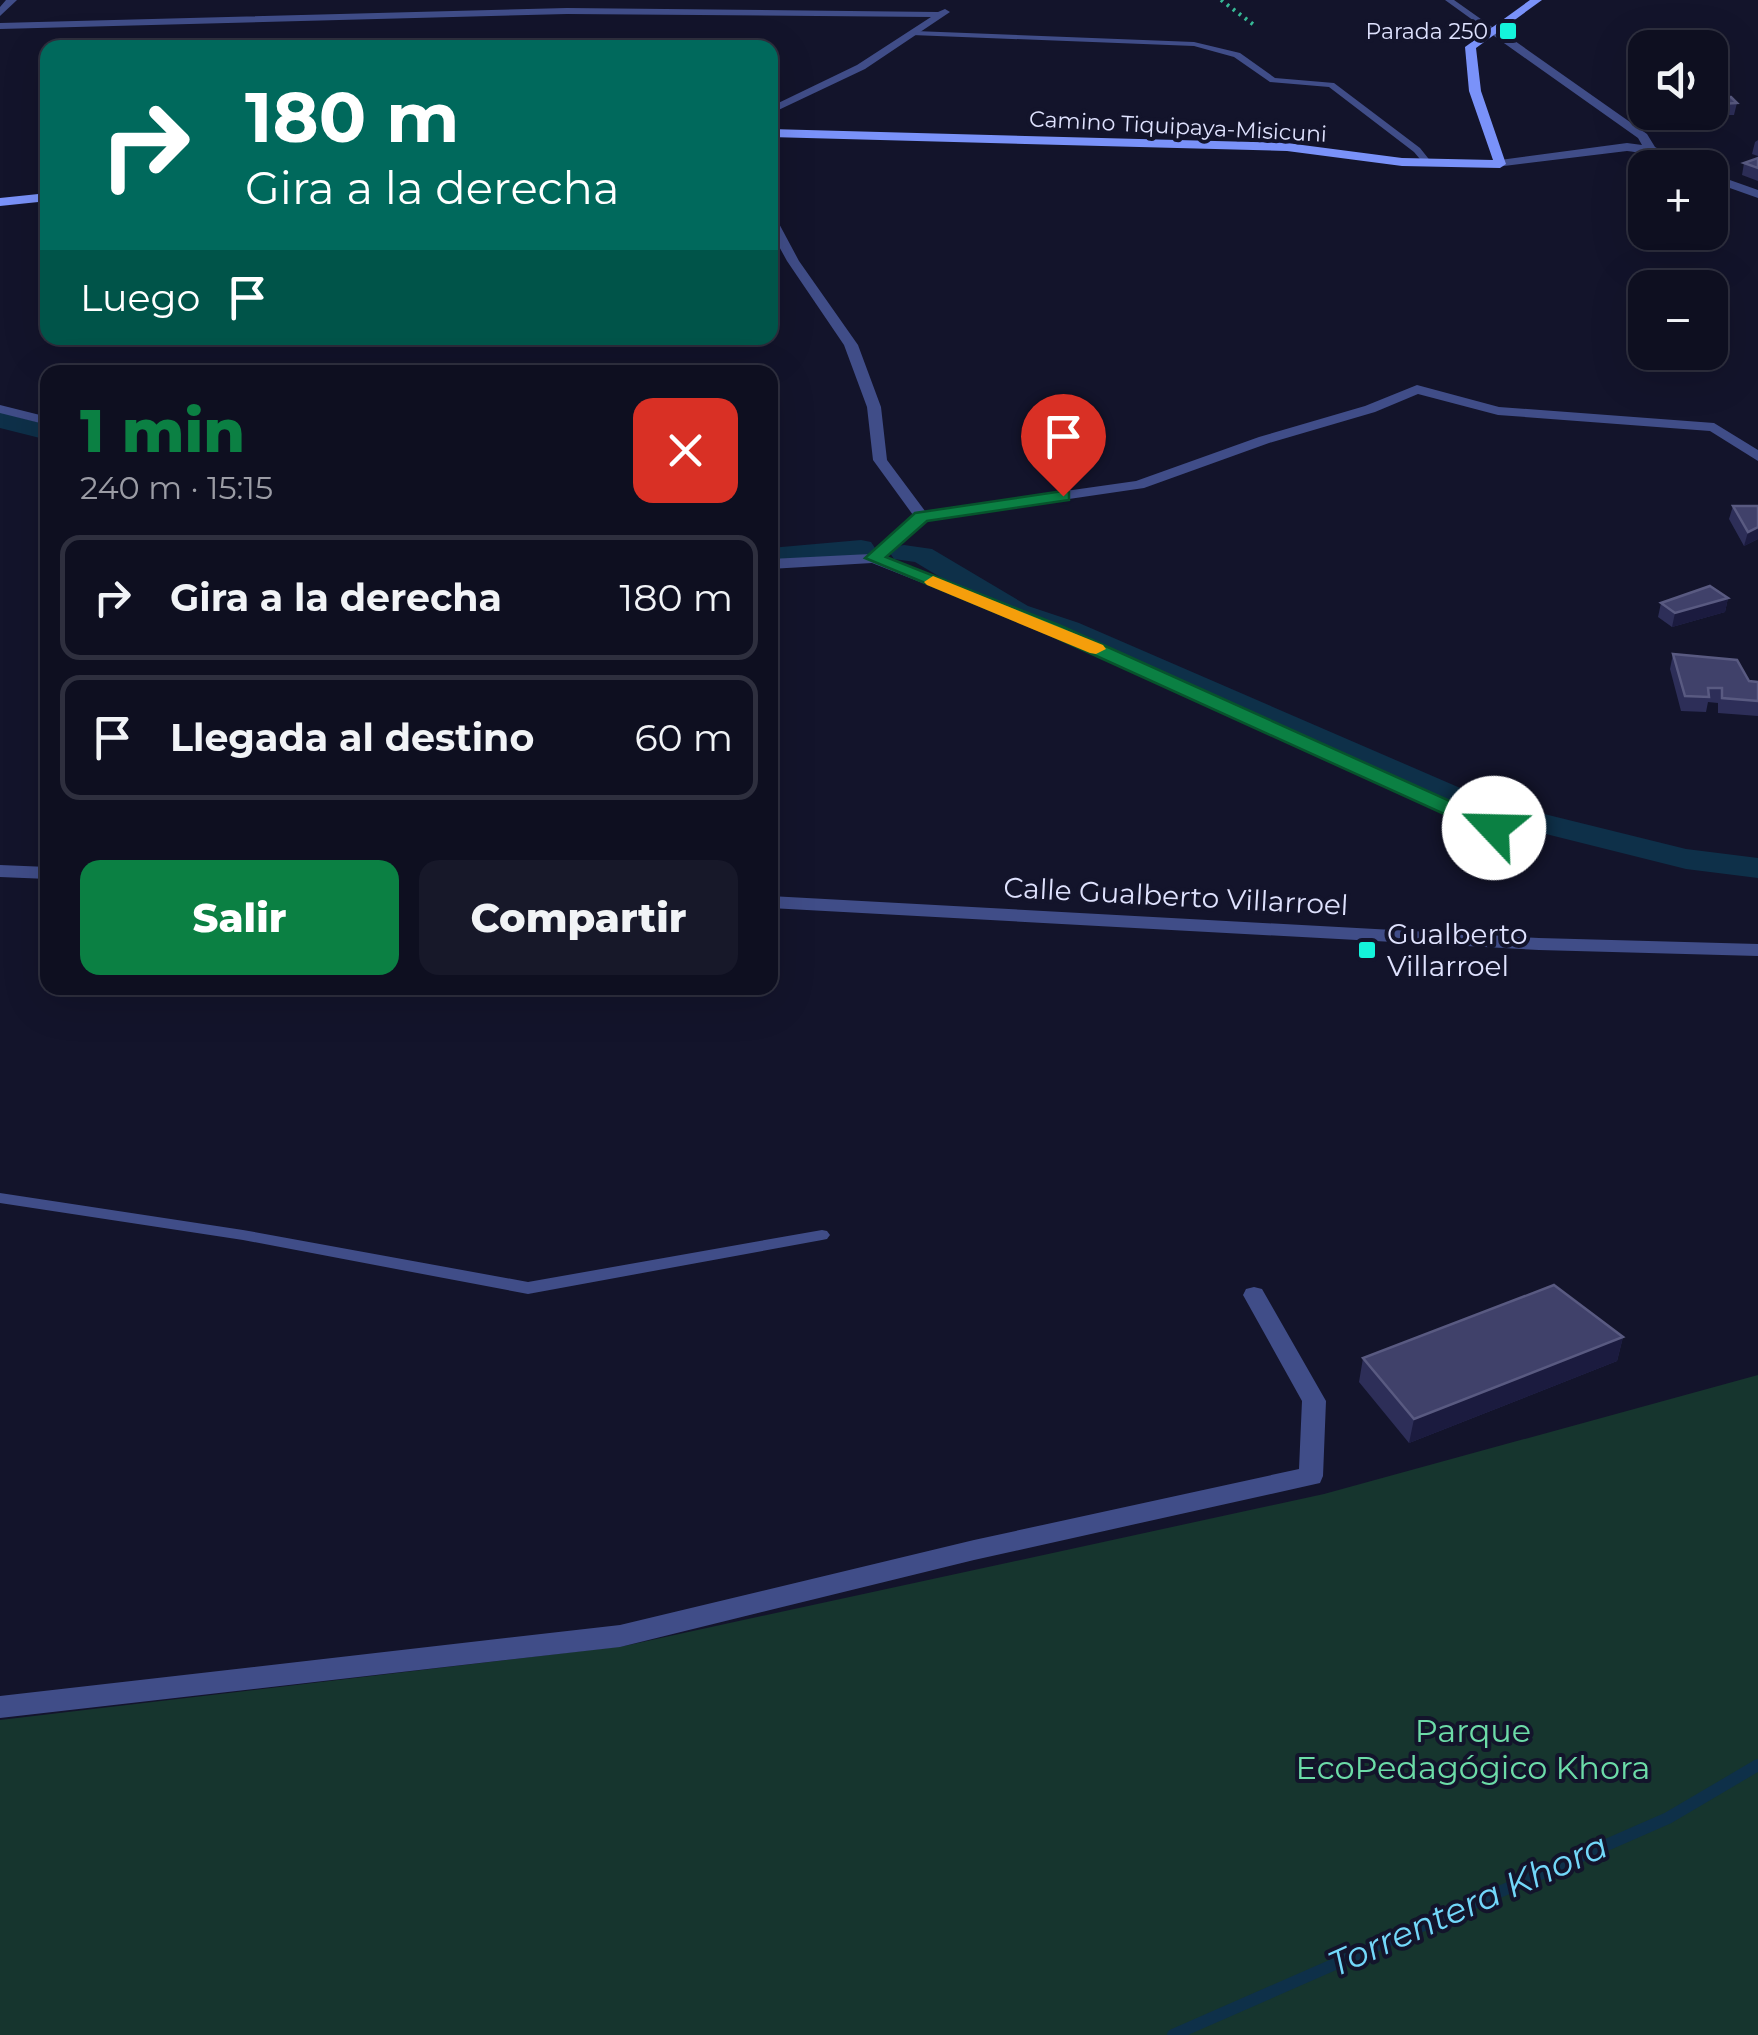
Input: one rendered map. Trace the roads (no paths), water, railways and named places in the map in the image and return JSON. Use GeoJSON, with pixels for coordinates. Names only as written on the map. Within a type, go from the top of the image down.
{"type":"FeatureCollection","features":[{"type":"Feature","properties":{"kind":"main road"},"geometry":{"type":"LineString","coordinates":[[1500,164],[1475,91],[1470,46],[1537,0]]}},
{"type":"Feature","properties":{"kind":"main road","name":"Camino Tiquipaya-Misicuni"},"geometry":{"type":"LineString","coordinates":[[778,133],[1287,147],[1428,163],[1500,164]]}},
{"type":"Feature","properties":{"kind":"main road"},"geometry":{"type":"LineString","coordinates":[[0,202],[40,198]]}},
{"type":"Feature","properties":{"kind":"street"},"geometry":{"type":"LineString","coordinates":[[0,13],[12,0]]}},
{"type":"Feature","properties":{"kind":"street"},"geometry":{"type":"LineString","coordinates":[[0,26],[567,11],[943,14],[861,68],[778,107]]}},
{"type":"Feature","properties":{"kind":"street"},"geometry":{"type":"LineString","coordinates":[[1491,29],[1643,136],[1650,150],[1605,148],[1500,164]]}},
{"type":"Feature","properties":{"kind":"street"},"geometry":{"type":"LineString","coordinates":[[1728,183],[1758,194]]}},
{"type":"Feature","properties":{"kind":"street"},"geometry":{"type":"LineString","coordinates":[[778,234],[792,261],[850,345],[874,407],[880,460],[921,516]]}},
{"type":"Feature","properties":{"kind":"street"},"geometry":{"type":"LineString","coordinates":[[874,558],[921,516],[1140,485],[1264,440],[1370,409],[1418,389],[1498,411],[1714,427],[1758,457]]}},
{"type":"Feature","properties":{"kind":"street"},"geometry":{"type":"LineString","coordinates":[[0,409],[40,420]]}},
{"type":"Feature","properties":{"kind":"street"},"geometry":{"type":"LineString","coordinates":[[778,564],[874,558],[1055,630],[1494,828]]}},
{"type":"Feature","properties":{"kind":"street"},"geometry":{"type":"LineString","coordinates":[[0,871],[40,873]]}},
{"type":"Feature","properties":{"kind":"street","name":"Calle Gualberto Villarroel"},"geometry":{"type":"LineString","coordinates":[[778,902],[1539,944],[1758,950]]}},
{"type":"Feature","properties":{"kind":"street"},"geometry":{"type":"LineString","coordinates":[[0,1707],[620,1636],[974,1550],[1311,1476],[1314,1401],[1254,1295]]}},
{"type":"Feature","properties":{"kind":"lane"},"geometry":{"type":"LineString","coordinates":[[1449,0],[1491,29]]}},
{"type":"Feature","properties":{"kind":"lane"},"geometry":{"type":"LineString","coordinates":[[915,34],[1194,44],[1237,55],[1273,80],[1331,85],[1417,150],[1428,163]]}},
{"type":"Feature","properties":{"kind":"lane"},"geometry":{"type":"LineString","coordinates":[[0,1198],[243,1235],[528,1288],[822,1235]]}},
{"type":"Feature","properties":{"kind":"waterway"},"geometry":{"type":"LineString","coordinates":[[0,420],[40,431]]}},
{"type":"Feature","properties":{"kind":"waterway"},"geometry":{"type":"LineString","coordinates":[[778,555],[861,548]]}},
{"type":"Feature","properties":{"kind":"waterway"},"geometry":{"type":"LineString","coordinates":[[904,553],[922,555],[1018,612],[1069,629],[1477,807],[1686,859],[1758,868]]}},
{"type":"Feature","properties":{"kind":"waterway","name":"Torrentera Khora"},"geometry":{"type":"LineString","coordinates":[[1173,2035],[1668,1818],[1758,1765]]}},
{"type":"Feature","properties":{"kind":"place","name":"Parada 250"},"geometry":{"type":"Point","coordinates":[1508,31]}},
{"type":"Feature","properties":{"kind":"place","name":"Gualberto Villarroel"},"geometry":{"type":"Point","coordinates":[1367,950]}},
{"type":"Feature","properties":{"kind":"park label","name":"Parque EcoPedagógico Khora"},"geometry":{"type":"Point","coordinates":[1473,1750]}}]}
